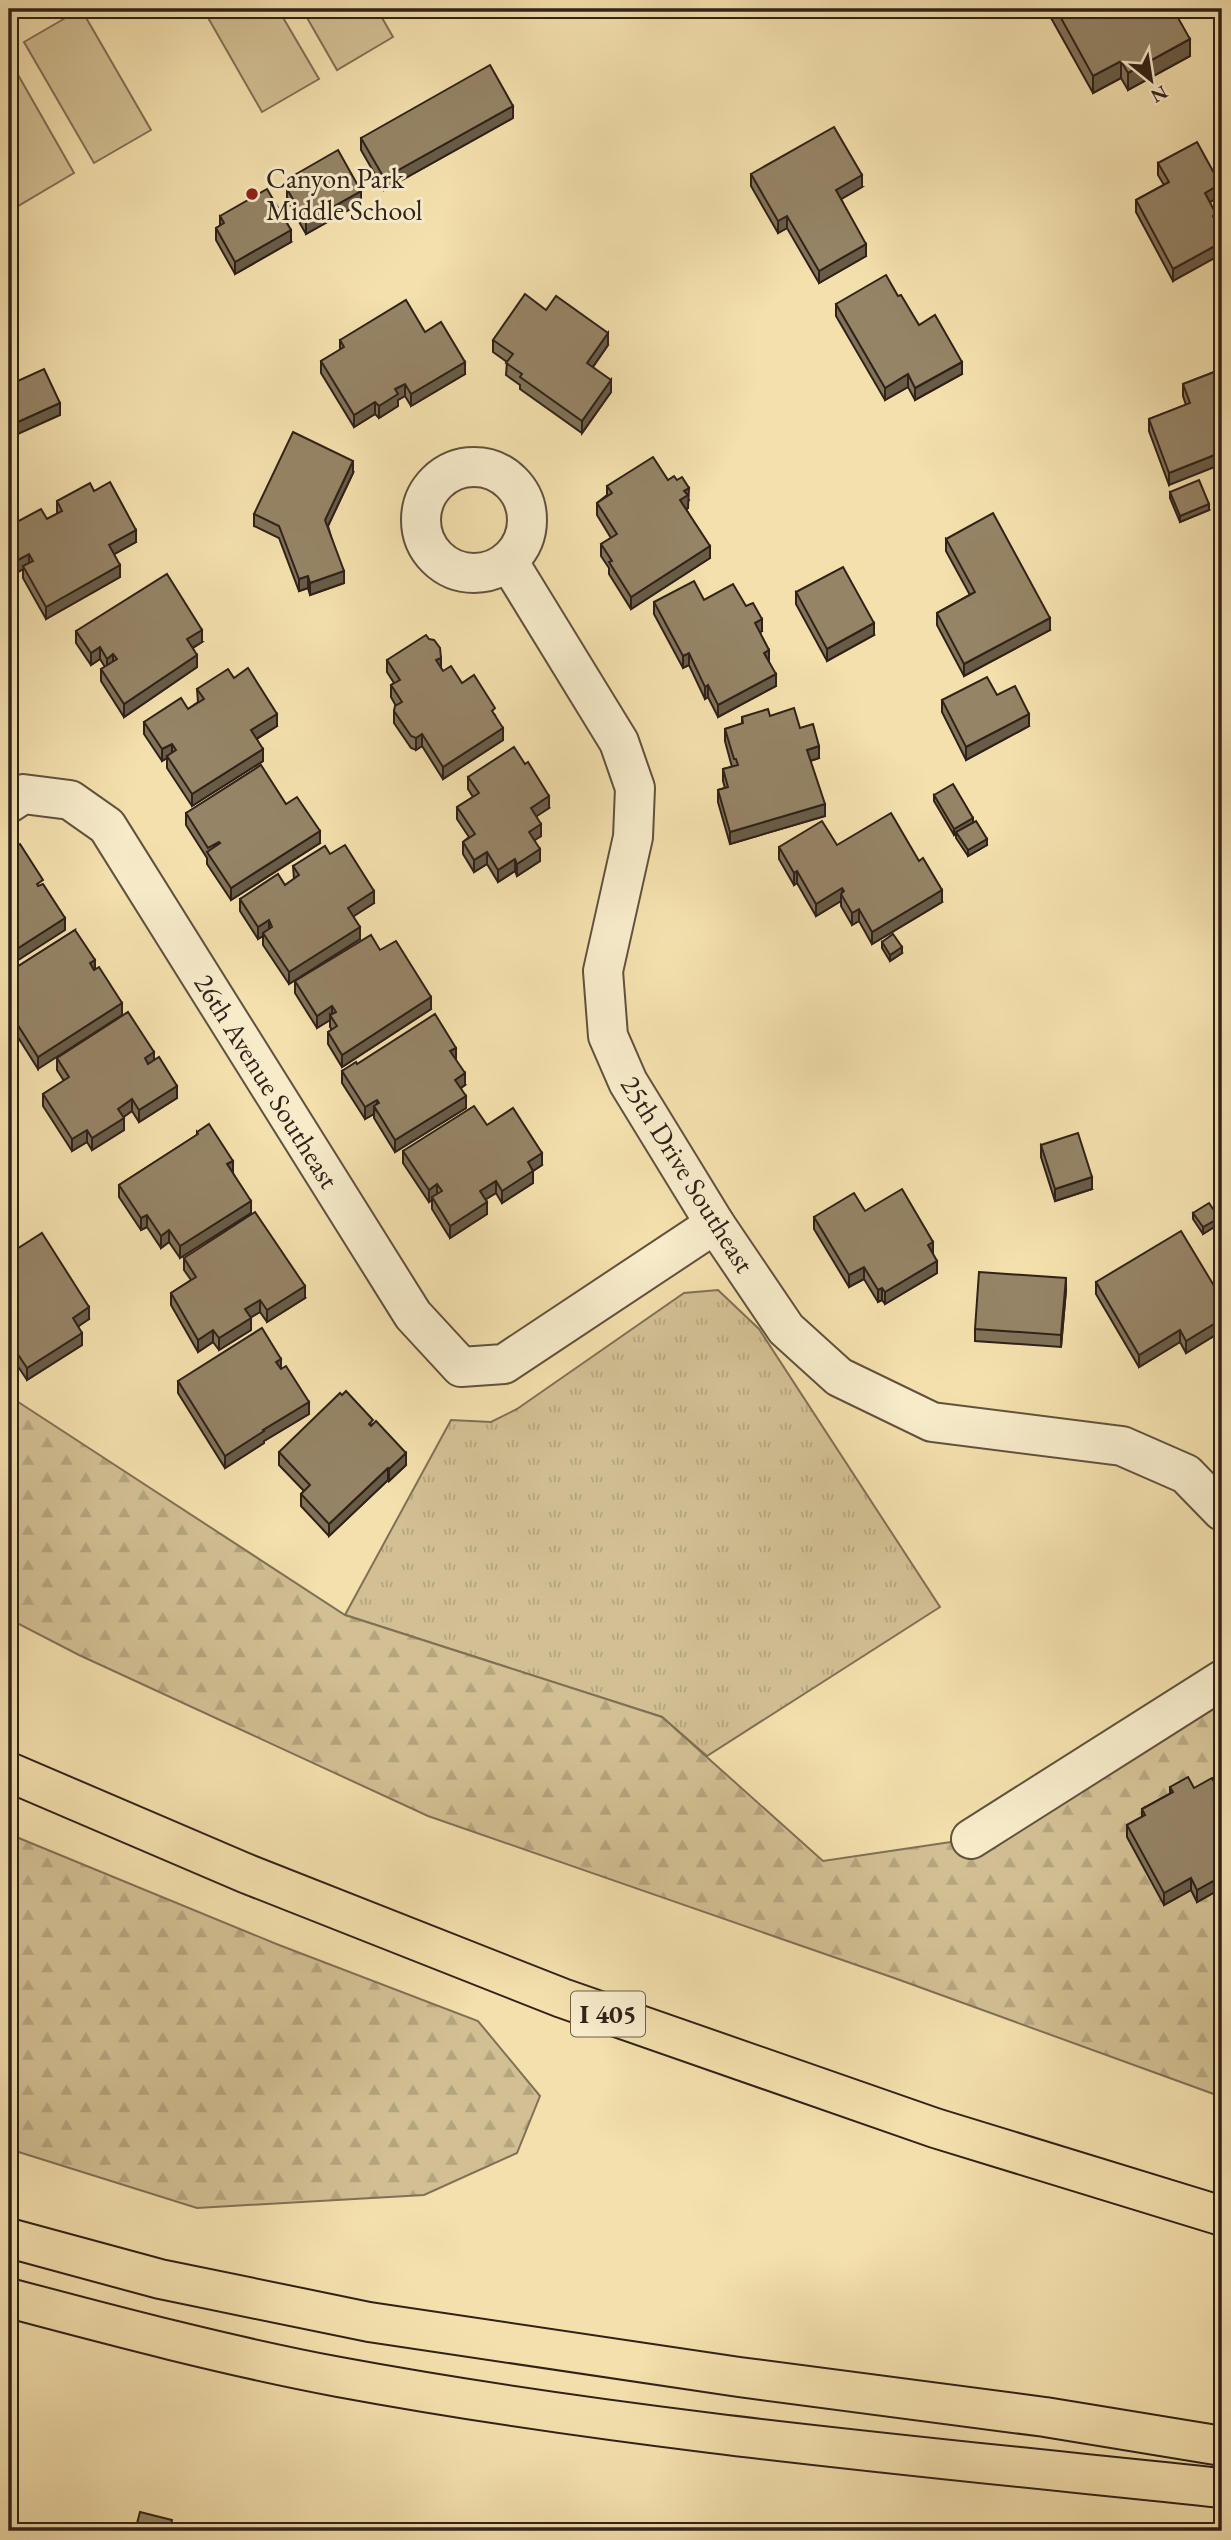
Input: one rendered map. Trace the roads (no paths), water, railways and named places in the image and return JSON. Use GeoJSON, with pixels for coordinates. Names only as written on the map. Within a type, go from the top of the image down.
{"type":"FeatureCollection","features":[{"type":"Feature","properties":{"kind":"highway","name":"I 405"},"geometry":{"type":"LineString","coordinates":[[9,1772],[245,1873],[562,1997],[935,2128],[1222,2216]]}},
{"type":"Feature","properties":{"kind":"highway"},"geometry":{"type":"LineString","coordinates":[[9,2238],[160,2279],[369,2322],[739,2377],[1045,2417],[1222,2446]]}},
{"type":"Feature","properties":{"kind":"highway"},"geometry":{"type":"LineString","coordinates":[[9,2298],[184,2344],[337,2377],[504,2405],[713,2434],[1222,2488]]}},
{"type":"Feature","properties":{"kind":"street","name":"25th Drive Southeast"},"geometry":{"type":"LineString","coordinates":[[508,561],[619,742],[635,788],[633,837],[603,971],[608,1036],[628,1082],[715,1224],[786,1329],[839,1377],[932,1422],[1122,1446],[1186,1474],[1222,1511]]}},
{"type":"Feature","properties":{"kind":"street","name":"26th Avenue Southeast"},"geometry":{"type":"LineString","coordinates":[[9,803],[23,793],[70,800],[107,826],[413,1315],[461,1367],[504,1364],[715,1224]]}},
{"type":"Feature","properties":{"kind":"street"},"geometry":{"type":"LineString","coordinates":[[971,1839],[1222,1679]]}},
{"type":"Feature","properties":{"kind":"place","name":"Canyon Park Middle School"},"geometry":{"type":"Point","coordinates":[252,194]}}]}
